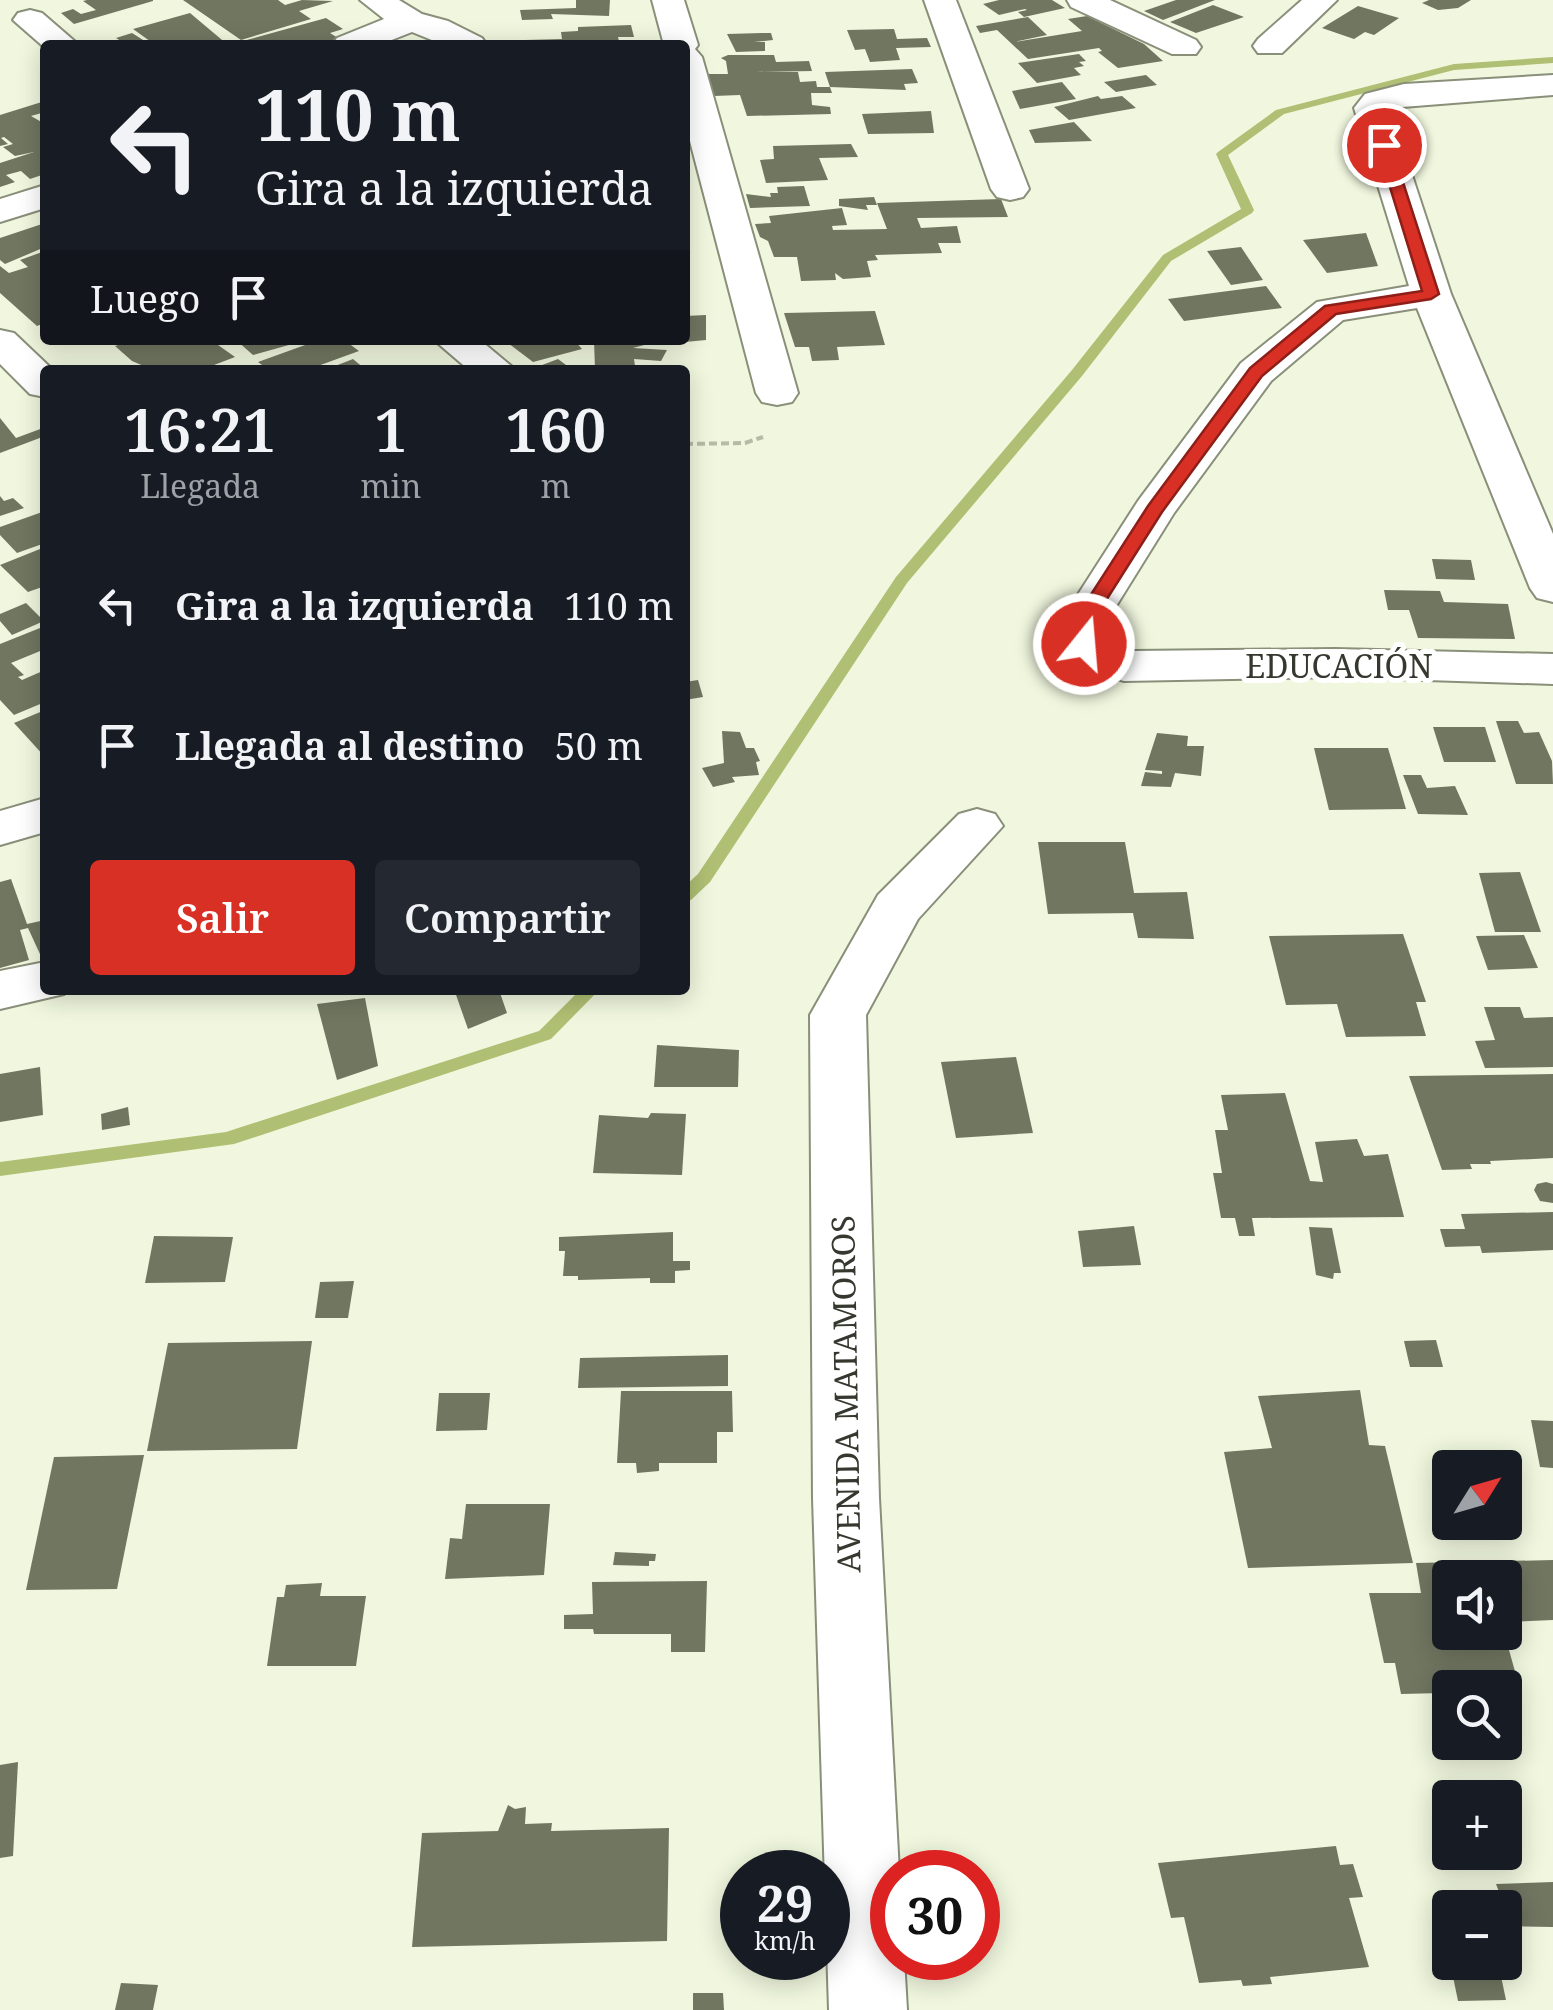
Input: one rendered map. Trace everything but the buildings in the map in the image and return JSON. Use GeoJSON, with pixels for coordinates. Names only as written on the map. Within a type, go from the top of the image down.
{"type":"FeatureCollection","features":[{"type":"Feature","properties":{"kind":"street"},"geometry":{"type":"LineString","coordinates":[[376,0],[410,22],[436,28],[460,40]]}},
{"type":"Feature","properties":{"kind":"street"},"geometry":{"type":"LineString","coordinates":[[668,0],[680,40]]}},
{"type":"Feature","properties":{"kind":"street"},"geometry":{"type":"LineString","coordinates":[[940,0],[1010,190]]}},
{"type":"Feature","properties":{"kind":"street"},"geometry":{"type":"LineString","coordinates":[[1083,0],[1184,47]]}},
{"type":"Feature","properties":{"kind":"street"},"geometry":{"type":"LineString","coordinates":[[1270,46],[1321,0]]}},
{"type":"Feature","properties":{"kind":"street"},"geometry":{"type":"LineString","coordinates":[[30,20],[56,40]]}},
{"type":"Feature","properties":{"kind":"street"},"geometry":{"type":"LineString","coordinates":[[362,40],[410,22]]}},
{"type":"Feature","properties":{"kind":"street"},"geometry":{"type":"LineString","coordinates":[[690,75],[777,392]]}},
{"type":"Feature","properties":{"kind":"street"},"geometry":{"type":"LineString","coordinates":[[1553,85],[1404,94],[1377,101],[1372,108],[1431,294],[1553,588]]}},
{"type":"Feature","properties":{"kind":"street"},"geometry":{"type":"LineString","coordinates":[[0,211],[40,198]]}},
{"type":"Feature","properties":{"kind":"street","name":"EDUCACIÓN"},"geometry":{"type":"LineString","coordinates":[[1431,294],[1331,310],[1256,372],[1154,510],[1082,624],[1084,644],[1124,666],[1336,663],[1553,669]]}},
{"type":"Feature","properties":{"kind":"street"},"geometry":{"type":"LineString","coordinates":[[0,342],[40,380]]}},
{"type":"Feature","properties":{"kind":"street"},"geometry":{"type":"LineString","coordinates":[[461,345],[487,365]]}},
{"type":"Feature","properties":{"kind":"street"},"geometry":{"type":"LineString","coordinates":[[0,828],[40,816]]}},
{"type":"Feature","properties":{"kind":"street","name":"AVENIDA MATAMOROS"},"geometry":{"type":"LineString","coordinates":[[868,2010],[846,1498],[838,1014],[896,908],[977,826]]}},
{"type":"Feature","properties":{"kind":"street"},"geometry":{"type":"LineString","coordinates":[[0,990],[40,982]]}},
{"type":"Feature","properties":{"kind":"waterway"},"geometry":{"type":"LineString","coordinates":[[690,891],[704,878],[901,580],[1077,373],[1167,258],[1248,210],[1222,154],[1280,112],[1454,67],[1553,60]]}},
{"type":"Feature","properties":{"kind":"waterway"},"geometry":{"type":"LineString","coordinates":[[0,1169],[227,1139],[545,1035],[585,995]]}},
{"type":"Feature","properties":{"kind":"route"},"geometry":{"type":"LineString","coordinates":[[1084,644],[1082,624],[1154,510],[1256,372],[1331,310],[1431,294],[1384,145]]}}]}
